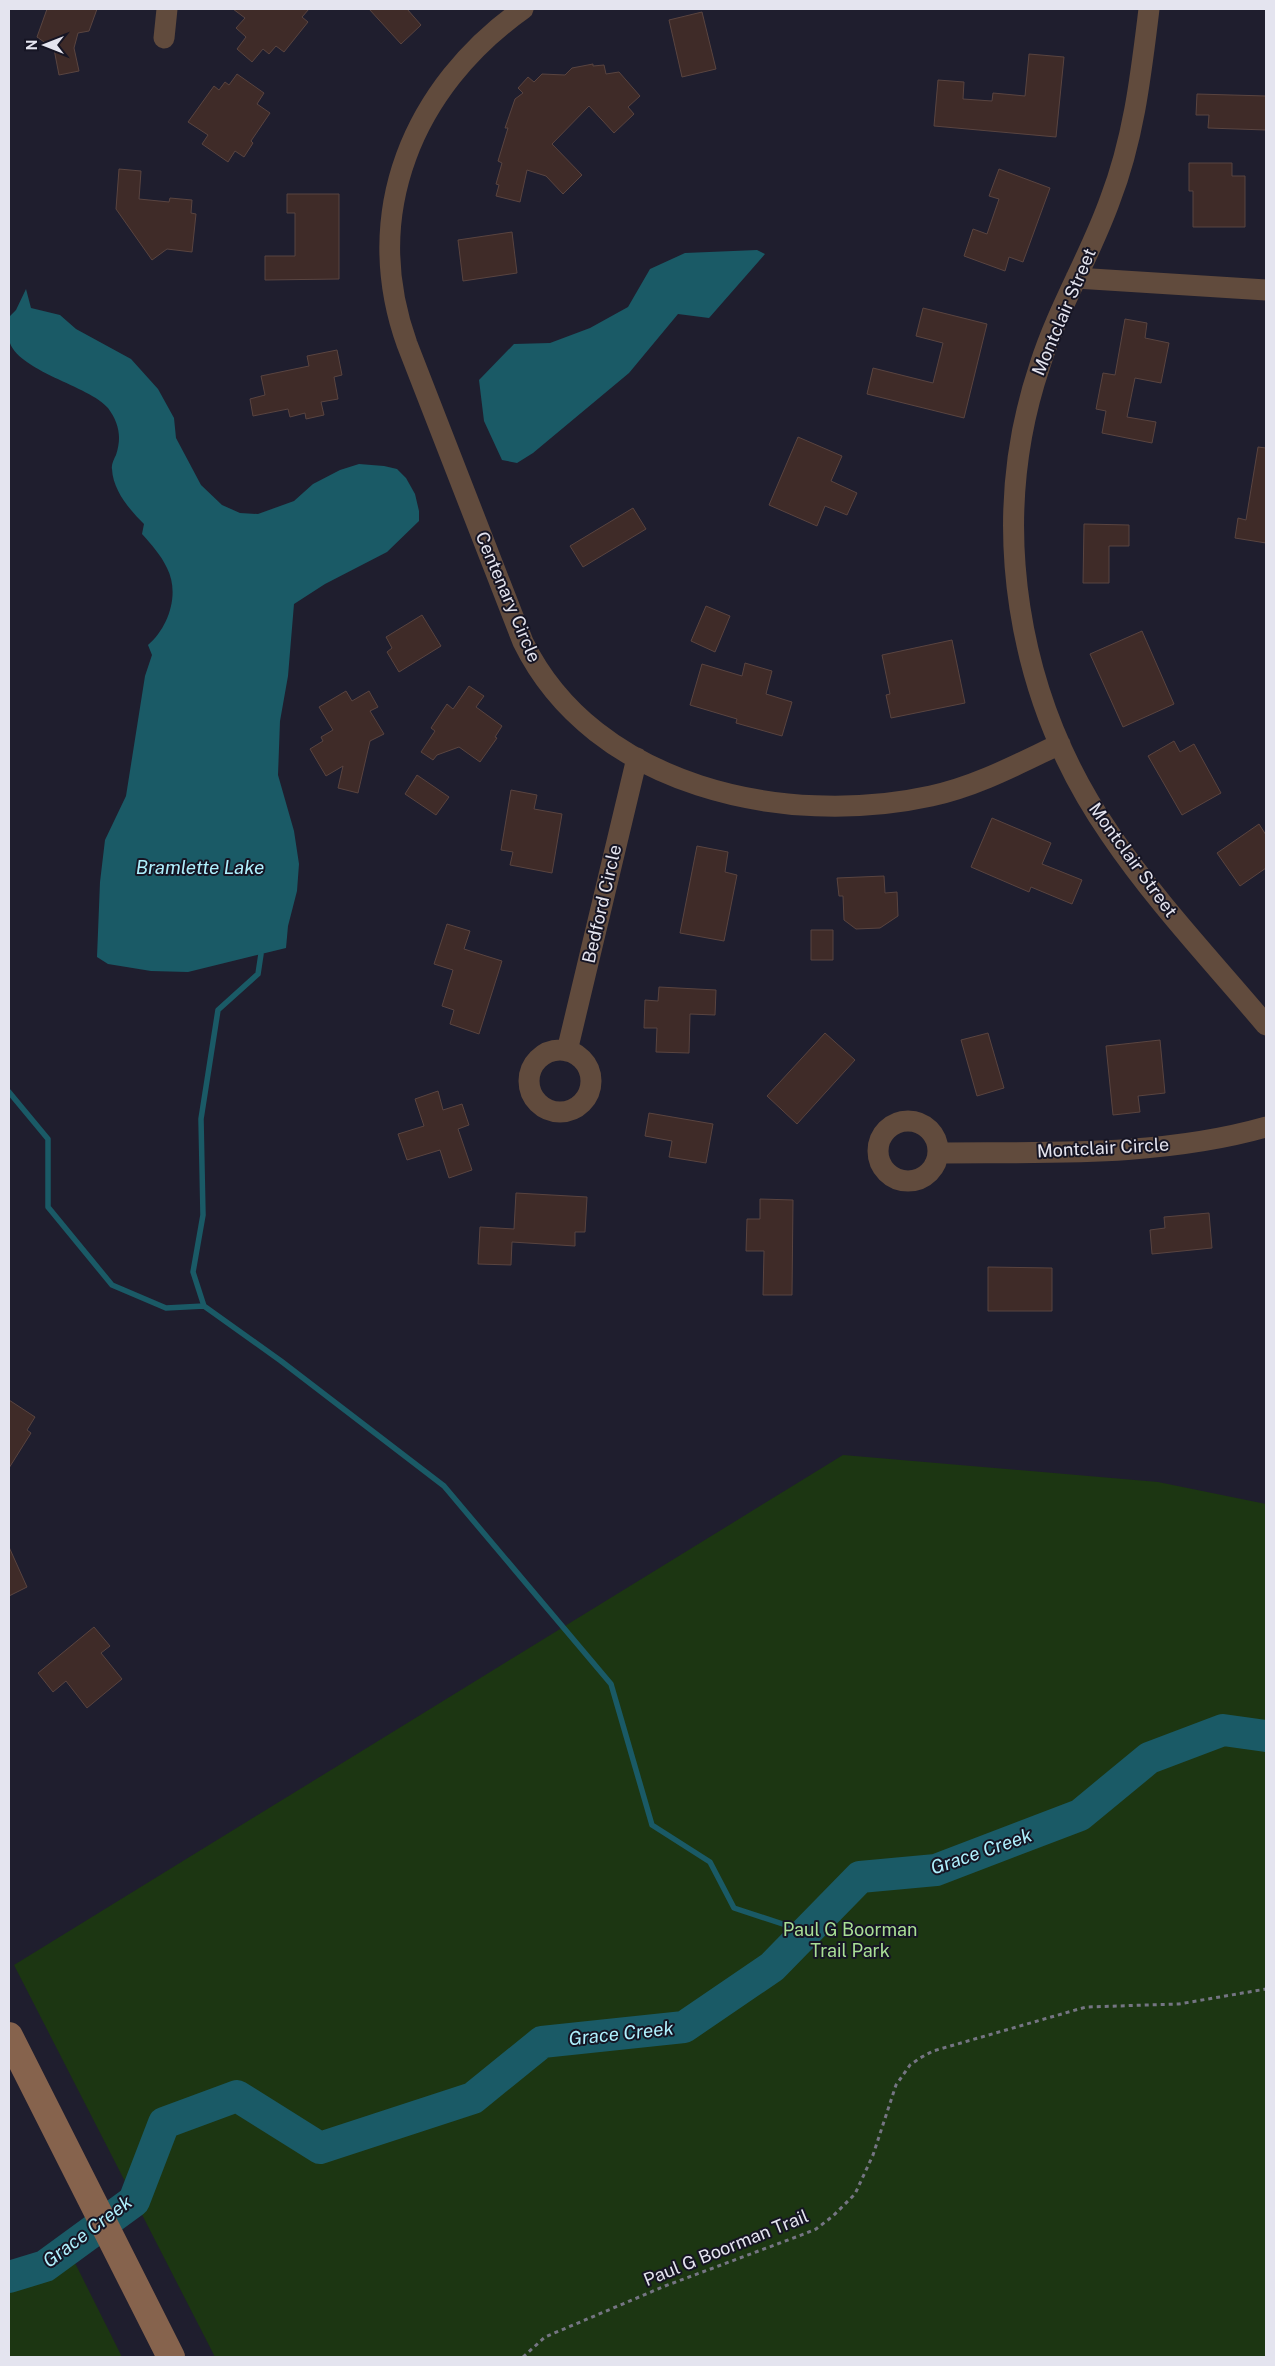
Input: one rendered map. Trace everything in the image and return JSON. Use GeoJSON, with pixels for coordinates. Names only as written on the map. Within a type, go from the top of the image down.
{"type":"FeatureCollection","features":[{"type":"Feature","properties":{"kind":"main road"},"geometry":{"type":"LineString","coordinates":[[9,2036],[171,2357]]}},
{"type":"Feature","properties":{"kind":"street"},"geometry":{"type":"LineString","coordinates":[[164,38],[167,9]]}},
{"type":"Feature","properties":{"kind":"street","name":"Centenary Circle"},"geometry":{"type":"LineString","coordinates":[[523,9],[496,28],[468,55],[445,83],[415,134],[400,170],[394,199],[391,253],[394,293],[407,344],[515,621],[531,657],[546,680],[578,715],[606,739],[637,758],[699,784],[743,797],[790,804],[846,806],[910,800],[955,790],[999,774],[1060,744]]}},
{"type":"Feature","properties":{"kind":"street","name":"Montclair Street"},"geometry":{"type":"LineString","coordinates":[[1149,9],[1136,107],[1128,148],[1110,203],[1050,338],[1032,388],[1018,465],[1014,517],[1015,570],[1024,638],[1041,697],[1060,744],[1083,791],[1110,835],[1177,920],[1266,1024]]}},
{"type":"Feature","properties":{"kind":"street"},"geometry":{"type":"LineString","coordinates":[[1076,278],[1266,290]]}},
{"type":"Feature","properties":{"kind":"street","name":"Bedford Circle"},"geometry":{"type":"LineString","coordinates":[[567,1051],[637,758]]}},
{"type":"Feature","properties":{"kind":"street","name":"Montclair Circle"},"geometry":{"type":"LineString","coordinates":[[939,1153],[1134,1150],[1226,1137],[1266,1127]]}},
{"type":"Feature","properties":{"kind":"path","name":"Paul G Boorman Trail"},"geometry":{"type":"LineString","coordinates":[[523,2357],[545,2338],[665,2286],[816,2229],[833,2216],[855,2194],[873,2155],[896,2085],[910,2065],[933,2051],[1086,2007],[1179,2004],[1266,1989]]}},
{"type":"Feature","properties":{"kind":"green space","name":"Paul G Boorman Trail Park"},"geometry":{"type":"Polygon","coordinates":[[[843,1455],[1158,1482],[1266,1504],[1266,2357],[215,2357],[14,1965],[843,1455]]]}},
{"type":"Feature","properties":{"kind":"green space"},"geometry":{"type":"Polygon","coordinates":[[[68,2249],[122,2357],[9,2357],[9,2277],[45,2266],[68,2249]]]}},
{"type":"Feature","properties":{"kind":"water"},"geometry":{"type":"Polygon","coordinates":[[[757,250],[765,254],[709,318],[678,314],[629,373],[533,453],[517,463],[502,460],[484,421],[479,380],[514,344],[550,343],[590,328],[628,307],[650,269],[685,253],[757,250]]]}},
{"type":"Feature","properties":{"kind":"water","name":"Bramlette Lake"},"geometry":{"type":"Polygon","coordinates":[[[26,289],[31,308],[60,315],[76,329],[131,359],[158,389],[174,418],[176,438],[201,485],[222,505],[240,513],[258,514],[294,501],[313,484],[340,470],[359,464],[397,469],[406,478],[415,494],[419,521],[387,552],[325,584],[294,604],[288,676],[280,721],[278,775],[294,831],[299,864],[297,891],[288,926],[286,948],[188,972],[151,971],[108,964],[97,957],[100,882],[105,840],[126,796],[145,676],[152,655],[148,645],[162,629],[167,619],[172,599],[171,578],[165,563],[142,534],[144,524],[128,506],[115,485],[112,466],[118,448],[119,436],[117,425],[108,408],[86,392],[25,361],[15,351],[9,340],[9,317],[16,310],[26,289]]]}},
{"type":"Feature","properties":{"kind":"building"},"geometry":{"type":"Polygon","coordinates":[[[47,9],[97,9],[89,31],[78,33],[74,48],[79,71],[59,75],[54,49],[37,37],[47,9]]]}},
{"type":"Feature","properties":{"kind":"building"},"geometry":{"type":"Polygon","coordinates":[[[233,9],[309,9],[302,17],[308,22],[284,52],[276,46],[269,54],[263,49],[252,62],[237,49],[246,37],[236,28],[245,18],[233,9]]]}},
{"type":"Feature","properties":{"kind":"building"},"geometry":{"type":"Polygon","coordinates":[[[369,9],[407,9],[421,25],[401,44],[369,9]]]}},
{"type":"Feature","properties":{"kind":"building"},"geometry":{"type":"Polygon","coordinates":[[[702,12],[716,69],[682,77],[669,20],[702,12]]]}},
{"type":"Feature","properties":{"kind":"building"},"geometry":{"type":"Polygon","coordinates":[[[1029,54],[1064,57],[1056,137],[934,126],[938,80],[964,82],[963,99],[992,101],[993,93],[1025,96],[1029,54]]]}},
{"type":"Feature","properties":{"kind":"building"},"geometry":{"type":"Polygon","coordinates":[[[593,64],[593,66],[604,65],[606,74],[619,72],[640,96],[628,107],[634,114],[614,133],[589,106],[552,144],[582,175],[563,194],[546,176],[527,170],[520,202],[496,196],[499,185],[496,184],[502,163],[498,161],[508,128],[505,128],[515,99],[523,93],[518,88],[528,77],[534,82],[542,74],[565,75],[572,68],[593,64]]]}},
{"type":"Feature","properties":{"kind":"building"},"geometry":{"type":"Polygon","coordinates":[[[237,74],[264,93],[257,104],[270,113],[251,141],[253,143],[244,157],[235,151],[228,162],[202,144],[208,135],[188,122],[214,86],[219,90],[225,82],[229,85],[237,74]]]}},
{"type":"Feature","properties":{"kind":"building"},"geometry":{"type":"Polygon","coordinates":[[[1197,94],[1266,96],[1266,130],[1208,128],[1209,115],[1196,115],[1197,94]]]}},
{"type":"Feature","properties":{"kind":"building"},"geometry":{"type":"Polygon","coordinates":[[[1189,163],[1232,163],[1232,176],[1245,176],[1245,227],[1193,227],[1193,191],[1189,191],[1189,163]]]}},
{"type":"Feature","properties":{"kind":"building"},"geometry":{"type":"Polygon","coordinates":[[[119,169],[141,171],[139,199],[169,202],[170,198],[192,200],[191,213],[196,214],[192,252],[167,249],[152,260],[116,209],[119,169]]]}},
{"type":"Feature","properties":{"kind":"building"},"geometry":{"type":"Polygon","coordinates":[[[999,169],[1050,188],[1023,262],[1009,257],[1005,271],[964,256],[973,229],[987,234],[999,199],[989,196],[999,169]]]}},
{"type":"Feature","properties":{"kind":"building"},"geometry":{"type":"Polygon","coordinates":[[[287,194],[339,194],[339,279],[265,280],[265,256],[295,256],[295,213],[287,213],[287,194]]]}},
{"type":"Feature","properties":{"kind":"building"},"geometry":{"type":"Polygon","coordinates":[[[512,232],[517,273],[463,281],[458,240],[512,232]]]}},
{"type":"Feature","properties":{"kind":"building"},"geometry":{"type":"Polygon","coordinates":[[[923,308],[987,324],[964,418],[867,394],[873,368],[933,383],[943,343],[916,336],[923,308]]]}},
{"type":"Feature","properties":{"kind":"building"},"geometry":{"type":"Polygon","coordinates":[[[1125,319],[1147,323],[1145,338],[1169,343],[1161,383],[1135,378],[1127,417],[1156,422],[1152,443],[1102,433],[1106,411],[1096,409],[1103,373],[1115,375],[1125,319]]]}},
{"type":"Feature","properties":{"kind":"building"},"geometry":{"type":"Polygon","coordinates":[[[337,350],[342,375],[334,377],[338,399],[321,402],[324,415],[306,419],[305,413],[290,417],[288,409],[253,416],[250,399],[265,395],[261,376],[309,366],[307,356],[337,350]]]}},
{"type":"Feature","properties":{"kind":"building"},"geometry":{"type":"Polygon","coordinates":[[[798,437],[842,456],[831,481],[857,493],[847,515],[825,506],[817,526],[769,505],[798,437]]]}},
{"type":"Feature","properties":{"kind":"building"},"geometry":{"type":"Polygon","coordinates":[[[1258,447],[1266,448],[1266,543],[1235,538],[1238,518],[1246,520],[1258,447]]]}},
{"type":"Feature","properties":{"kind":"building"},"geometry":{"type":"Polygon","coordinates":[[[633,508],[646,529],[583,567],[570,546],[633,508]]]}},
{"type":"Feature","properties":{"kind":"building"},"geometry":{"type":"Polygon","coordinates":[[[1084,524],[1129,525],[1129,546],[1109,546],[1109,583],[1083,583],[1084,524]]]}},
{"type":"Feature","properties":{"kind":"building"},"geometry":{"type":"Polygon","coordinates":[[[706,606],[730,616],[715,652],[691,641],[706,606]]]}},
{"type":"Feature","properties":{"kind":"building"},"geometry":{"type":"Polygon","coordinates":[[[422,615],[441,646],[399,672],[387,652],[392,648],[386,637],[422,615]]]}},
{"type":"Feature","properties":{"kind":"building"},"geometry":{"type":"Polygon","coordinates":[[[1142,631],[1174,704],[1123,727],[1090,654],[1142,631]]]}},
{"type":"Feature","properties":{"kind":"building"},"geometry":{"type":"Polygon","coordinates":[[[952,640],[965,703],[891,718],[886,695],[890,694],[882,655],[952,640]]]}},
{"type":"Feature","properties":{"kind":"building"},"geometry":{"type":"Polygon","coordinates":[[[745,663],[772,671],[766,694],[792,702],[782,736],[736,723],[737,719],[690,705],[702,664],[742,676],[745,663]]]}},
{"type":"Feature","properties":{"kind":"building"},"geometry":{"type":"Polygon","coordinates":[[[469,686],[484,696],[476,707],[502,726],[495,737],[497,738],[480,762],[459,747],[437,755],[433,760],[421,752],[435,731],[431,728],[447,704],[453,709],[469,686]]]}},
{"type":"Feature","properties":{"kind":"building"},"geometry":{"type":"Polygon","coordinates":[[[346,691],[352,701],[369,691],[378,707],[370,711],[384,734],[370,741],[358,793],[338,788],[343,766],[326,776],[310,749],[323,741],[321,737],[333,730],[319,707],[346,691]]]}},
{"type":"Feature","properties":{"kind":"building"},"geometry":{"type":"Polygon","coordinates":[[[1174,741],[1180,752],[1194,744],[1221,793],[1182,815],[1148,756],[1174,741]]]}},
{"type":"Feature","properties":{"kind":"building"},"geometry":{"type":"Polygon","coordinates":[[[417,775],[449,797],[436,815],[405,794],[417,775]]]}},
{"type":"Feature","properties":{"kind":"building"},"geometry":{"type":"Polygon","coordinates":[[[511,790],[537,795],[534,809],[562,814],[552,873],[510,865],[513,852],[501,850],[511,790]]]}},
{"type":"Feature","properties":{"kind":"building"},"geometry":{"type":"Polygon","coordinates":[[[992,818],[1051,843],[1042,864],[1082,880],[1072,904],[1031,887],[1029,892],[971,867],[992,818]]]}},
{"type":"Feature","properties":{"kind":"building"},"geometry":{"type":"Polygon","coordinates":[[[1259,824],[1266,835],[1266,868],[1240,886],[1217,853],[1259,824]]]}},
{"type":"Feature","properties":{"kind":"building"},"geometry":{"type":"Polygon","coordinates":[[[697,846],[728,852],[725,872],[737,875],[724,941],[680,933],[697,846]]]}},
{"type":"Feature","properties":{"kind":"building"},"geometry":{"type":"Polygon","coordinates":[[[884,876],[885,893],[897,892],[898,916],[880,928],[856,929],[844,920],[843,896],[839,896],[837,878],[884,876]]]}},
{"type":"Feature","properties":{"kind":"building"},"geometry":{"type":"Polygon","coordinates":[[[447,924],[470,931],[464,949],[502,961],[479,1034],[450,1024],[454,1010],[442,1006],[453,970],[434,964],[447,924]]]}},
{"type":"Feature","properties":{"kind":"building"},"geometry":{"type":"Polygon","coordinates":[[[811,930],[833,930],[833,960],[811,960],[811,930]]]}},
{"type":"Feature","properties":{"kind":"building"},"geometry":{"type":"Polygon","coordinates":[[[659,987],[716,990],[715,1015],[690,1014],[689,1053],[656,1052],[657,1028],[644,1028],[645,1000],[658,1001],[659,987]]]}},
{"type":"Feature","properties":{"kind":"building"},"geometry":{"type":"Polygon","coordinates":[[[825,1033],[855,1060],[797,1124],[767,1096],[825,1033]]]}},
{"type":"Feature","properties":{"kind":"building"},"geometry":{"type":"Polygon","coordinates":[[[988,1033],[1004,1088],[977,1096],[961,1040],[988,1033]]]}},
{"type":"Feature","properties":{"kind":"building"},"geometry":{"type":"Polygon","coordinates":[[[1160,1040],[1165,1093],[1138,1096],[1140,1112],[1113,1115],[1106,1046],[1160,1040]]]}},
{"type":"Feature","properties":{"kind":"building"},"geometry":{"type":"Polygon","coordinates":[[[438,1091],[443,1110],[462,1104],[469,1125],[458,1129],[472,1170],[449,1178],[440,1150],[407,1160],[398,1134],[424,1126],[415,1099],[438,1091]]]}},
{"type":"Feature","properties":{"kind":"building"},"geometry":{"type":"Polygon","coordinates":[[[649,1113],[713,1124],[706,1163],[669,1157],[672,1141],[645,1136],[649,1113]]]}},
{"type":"Feature","properties":{"kind":"building"},"geometry":{"type":"Polygon","coordinates":[[[516,1193],[587,1197],[585,1232],[575,1232],[575,1246],[512,1242],[511,1265],[478,1264],[480,1227],[514,1229],[516,1193]]]}},
{"type":"Feature","properties":{"kind":"building"},"geometry":{"type":"Polygon","coordinates":[[[760,1199],[793,1200],[792,1295],[763,1295],[764,1251],[746,1251],[747,1219],[760,1219],[760,1199]]]}},
{"type":"Feature","properties":{"kind":"building"},"geometry":{"type":"Polygon","coordinates":[[[1209,1213],[1212,1248],[1152,1254],[1150,1230],[1165,1228],[1164,1217],[1209,1213]]]}},
{"type":"Feature","properties":{"kind":"building"},"geometry":{"type":"Polygon","coordinates":[[[988,1267],[1052,1268],[1052,1311],[988,1311],[988,1267]]]}},
{"type":"Feature","properties":{"kind":"building"},"geometry":{"type":"Polygon","coordinates":[[[9,1400],[35,1417],[27,1430],[31,1433],[9,1468],[9,1400]]]}},
{"type":"Feature","properties":{"kind":"building"},"geometry":{"type":"Polygon","coordinates":[[[9,1547],[27,1587],[9,1596],[9,1547]]]}},
{"type":"Feature","properties":{"kind":"building"},"geometry":{"type":"Polygon","coordinates":[[[94,1627],[110,1646],[101,1653],[122,1679],[87,1708],[66,1681],[53,1692],[38,1673],[94,1627]]]}},
{"type":"Feature","properties":{"kind":"waterway"},"geometry":{"type":"LineString","coordinates":[[204,1306],[193,1272],[203,1215],[201,1119],[218,1010],[258,974],[261,954]]}},
{"type":"Feature","properties":{"kind":"waterway"},"geometry":{"type":"LineString","coordinates":[[9,1092],[48,1139],[48,1207],[112,1285],[166,1308],[204,1306],[281,1361],[444,1486],[611,1684],[652,1825],[710,1862],[734,1908],[807,1932]]}},
{"type":"Feature","properties":{"kind":"waterway","name":"Grace Creek"},"geometry":{"type":"LineString","coordinates":[[9,2277],[45,2266],[134,2201],[164,2123],[237,2096],[320,2148],[473,2098],[542,2042],[684,2027],[772,1967],[860,1877],[936,1870],[1080,1815],[1149,1758],[1223,1730],[1266,1736]]}}]}
